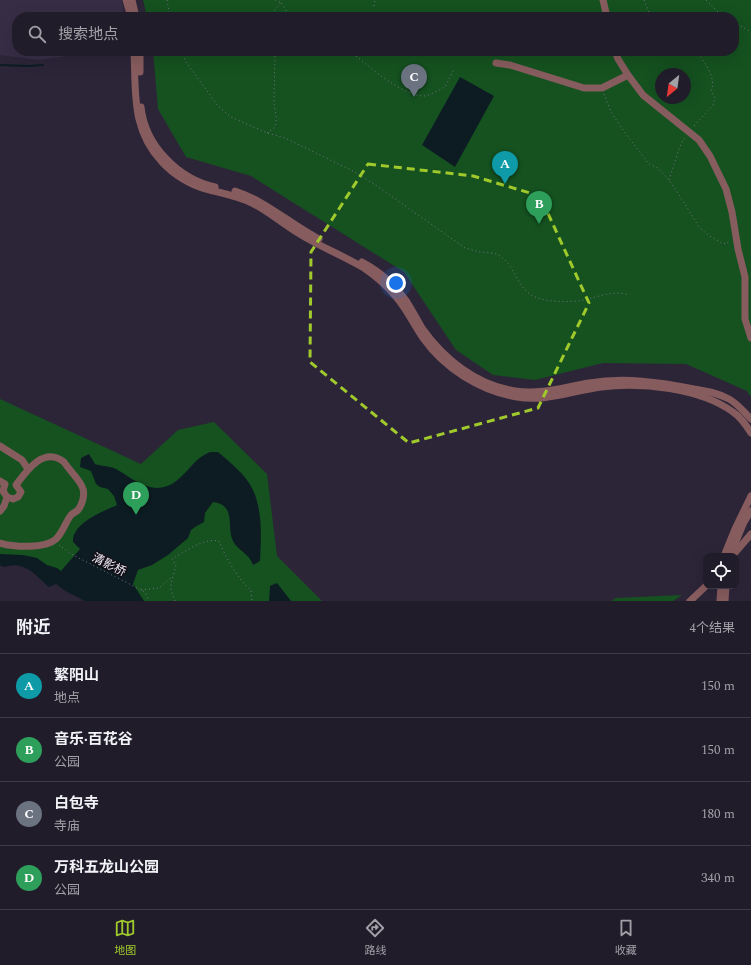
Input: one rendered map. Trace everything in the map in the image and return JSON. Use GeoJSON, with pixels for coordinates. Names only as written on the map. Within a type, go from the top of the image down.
{"type":"FeatureCollection","features":[{"type":"Feature","properties":{"kind":"street"},"geometry":{"type":"LineString","coordinates":[[126,0],[130,12]]}},
{"type":"Feature","properties":{"kind":"street"},"geometry":{"type":"LineString","coordinates":[[132,0],[135,12]]}},
{"type":"Feature","properties":{"kind":"street"},"geometry":{"type":"LineString","coordinates":[[603,0],[606,12]]}},
{"type":"Feature","properties":{"kind":"street"},"geometry":{"type":"LineString","coordinates":[[134,56],[136,99],[139,122],[150,146],[162,163],[177,175],[196,186],[251,202],[303,237],[364,269],[388,288],[398,299],[424,340],[440,358],[467,379],[492,390],[516,397],[529,398],[541,398],[610,386],[652,386],[680,391],[696,395],[734,412],[744,422],[751,433]]}},
{"type":"Feature","properties":{"kind":"street"},"geometry":{"type":"LineString","coordinates":[[140,56],[140,95],[142,112],[150,136],[176,168],[198,181],[246,195],[256,200],[304,231],[367,265],[386,278],[406,301],[422,328],[438,348],[458,366],[480,380],[503,388],[530,393],[555,391],[589,383],[649,381],[719,394],[738,405],[751,420]]}},
{"type":"Feature","properties":{"kind":"street"},"geometry":{"type":"LineString","coordinates":[[617,56],[628,75],[643,95],[699,140],[710,156],[726,189],[746,277],[745,319],[751,338]]}},
{"type":"Feature","properties":{"kind":"street"},"geometry":{"type":"LineString","coordinates":[[496,63],[510,65],[584,88],[602,88],[628,75]]}},
{"type":"Feature","properties":{"kind":"street"},"geometry":{"type":"LineString","coordinates":[[0,446],[22,460],[28,469]]}},
{"type":"Feature","properties":{"kind":"street"},"geometry":{"type":"LineString","coordinates":[[0,543],[21,546],[41,545],[55,540],[61,533],[71,515],[78,510],[83,498],[83,488],[64,462],[52,456],[37,461],[28,469],[16,485]]}},
{"type":"Feature","properties":{"kind":"street"},"geometry":{"type":"LineString","coordinates":[[2,482],[16,485],[20,492],[18,497],[13,499],[7,497],[3,491],[2,482]]}},
{"type":"Feature","properties":{"kind":"street"},"geometry":{"type":"LineString","coordinates":[[725,553],[751,496]]}},
{"type":"Feature","properties":{"kind":"street"},"geometry":{"type":"LineString","coordinates":[[0,511],[4,506],[7,497]]}},
{"type":"Feature","properties":{"kind":"street"},"geometry":{"type":"LineString","coordinates":[[732,553],[744,522],[751,511]]}},
{"type":"Feature","properties":{"kind":"street"},"geometry":{"type":"LineString","coordinates":[[734,553],[751,534]]}},
{"type":"Feature","properties":{"kind":"street"},"geometry":{"type":"LineString","coordinates":[[690,601],[703,589]]}},
{"type":"Feature","properties":{"kind":"street"},"geometry":{"type":"LineString","coordinates":[[720,589],[720,601]]}},
{"type":"Feature","properties":{"kind":"street"},"geometry":{"type":"LineString","coordinates":[[725,601],[726,589]]}},
{"type":"Feature","properties":{"kind":"path"},"geometry":{"type":"LineString","coordinates":[[166,0],[169,12]]}},
{"type":"Feature","properties":{"kind":"path"},"geometry":{"type":"LineString","coordinates":[[275,0],[281,2],[287,12]]}},
{"type":"Feature","properties":{"kind":"path"},"geometry":{"type":"LineString","coordinates":[[374,6],[375,0]]}},
{"type":"Feature","properties":{"kind":"path"},"geometry":{"type":"LineString","coordinates":[[644,0],[650,12]]}},
{"type":"Feature","properties":{"kind":"path"},"geometry":{"type":"LineString","coordinates":[[706,0],[718,12]]}},
{"type":"Feature","properties":{"kind":"path"},"geometry":{"type":"LineString","coordinates":[[274,12],[281,2]]}},
{"type":"Feature","properties":{"kind":"path"},"geometry":{"type":"LineString","coordinates":[[739,25],[751,32]]}},
{"type":"Feature","properties":{"kind":"path"},"geometry":{"type":"LineString","coordinates":[[183,56],[218,106],[231,117],[267,133],[285,138],[353,172],[377,186],[465,248],[500,256],[509,264],[521,286],[538,298],[578,301],[615,293],[628,295]]}},
{"type":"Feature","properties":{"kind":"path"},"geometry":{"type":"LineString","coordinates":[[267,133],[275,127],[276,123],[274,102],[275,56]]}},
{"type":"Feature","properties":{"kind":"path"},"geometry":{"type":"LineString","coordinates":[[356,56],[384,78],[411,94],[426,96],[445,88],[454,69]]}},
{"type":"Feature","properties":{"kind":"path"},"geometry":{"type":"LineString","coordinates":[[669,180],[683,139],[713,105],[715,98],[711,92],[714,82],[707,66],[700,56]]}},
{"type":"Feature","properties":{"kind":"path"},"geometry":{"type":"LineString","coordinates":[[602,88],[611,112],[623,130],[649,164],[658,168],[669,180],[684,201],[699,227],[708,235],[726,244],[736,235]]}},
{"type":"Feature","properties":{"kind":"path","name":"清影桥"},"geometry":{"type":"LineString","coordinates":[[55,540],[60,546],[71,554],[140,590]]}},
{"type":"Feature","properties":{"kind":"path"},"geometry":{"type":"LineString","coordinates":[[175,601],[171,590],[171,584],[176,565],[172,559],[193,547],[212,540],[219,541],[240,579],[251,590],[252,601]]}},
{"type":"Feature","properties":{"kind":"path"},"geometry":{"type":"LineString","coordinates":[[140,590],[159,588],[173,577]]}},
{"type":"Feature","properties":{"kind":"path"},"geometry":{"type":"LineString","coordinates":[[140,590],[145,592],[149,601]]}},
{"type":"Feature","properties":{"kind":"highlighted area"},"geometry":{"type":"Polygon","coordinates":[[[368,164],[473,176],[540,196],[589,303],[538,408],[409,443],[310,362],[311,252],[368,164]]]}},
{"type":"Feature","properties":{"kind":"shaded area"},"geometry":{"type":"Polygon","coordinates":[[[0,0],[121,0],[124,12],[12,12],[12,56],[68,56],[39,60],[0,55],[0,0]]]}},
{"type":"Feature","properties":{"kind":"shaded area"},"geometry":{"type":"Polygon","coordinates":[[[460,77],[494,96],[455,167],[422,145],[460,77]]]}},
{"type":"Feature","properties":{"kind":"shaded area"},"geometry":{"type":"Polygon","coordinates":[[[210,452],[218,452],[238,470],[253,490],[260,516],[261,543],[260,561],[253,565],[249,558],[233,541],[228,512],[225,507],[213,502],[205,513],[204,522],[191,530],[188,538],[168,555],[152,565],[138,570],[133,584],[144,601],[85,601],[67,592],[56,584],[49,587],[33,573],[23,567],[3,567],[0,565],[0,554],[23,555],[37,558],[47,565],[61,571],[80,549],[73,542],[73,537],[78,528],[93,516],[117,505],[114,496],[108,489],[100,487],[96,484],[91,471],[80,467],[81,458],[89,454],[95,464],[114,468],[137,482],[159,488],[175,482],[195,462],[210,452]]]}},
{"type":"Feature","properties":{"kind":"shaded area"},"geometry":{"type":"Polygon","coordinates":[[[277,583],[291,601],[269,601],[270,586],[277,583]]]}},
{"type":"Feature","properties":{"kind":"green space"},"geometry":{"type":"Polygon","coordinates":[[[143,0],[751,0],[751,397],[747,391],[686,364],[603,363],[535,380],[493,375],[456,350],[404,272],[251,176],[186,157],[158,109],[153,56],[739,56],[739,12],[146,12],[143,0]]]}},
{"type":"Feature","properties":{"kind":"green space"},"geometry":{"type":"Polygon","coordinates":[[[0,399],[141,464],[178,430],[214,422],[267,474],[277,556],[322,601],[113,601],[0,556],[0,399]]]}},
{"type":"Feature","properties":{"kind":"green space"},"geometry":{"type":"Polygon","coordinates":[[[682,595],[673,601],[611,601],[616,598],[682,595]]]}},
{"type":"Feature","properties":{"kind":"waterway"},"geometry":{"type":"LineString","coordinates":[[0,65],[43,65]]}},
{"type":"Feature","properties":{"kind":"place","name":"白包寺"},"geometry":{"type":"Point","coordinates":[414,97]}},
{"type":"Feature","properties":{"kind":"place","name":"繁阳山"},"geometry":{"type":"Point","coordinates":[505,184]}},
{"type":"Feature","properties":{"kind":"place","name":"音乐·百花谷"},"geometry":{"type":"Point","coordinates":[539,224]}},
{"type":"Feature","properties":{"kind":"place","name":"万科五龙山公园"},"geometry":{"type":"Point","coordinates":[136,515]}}]}
